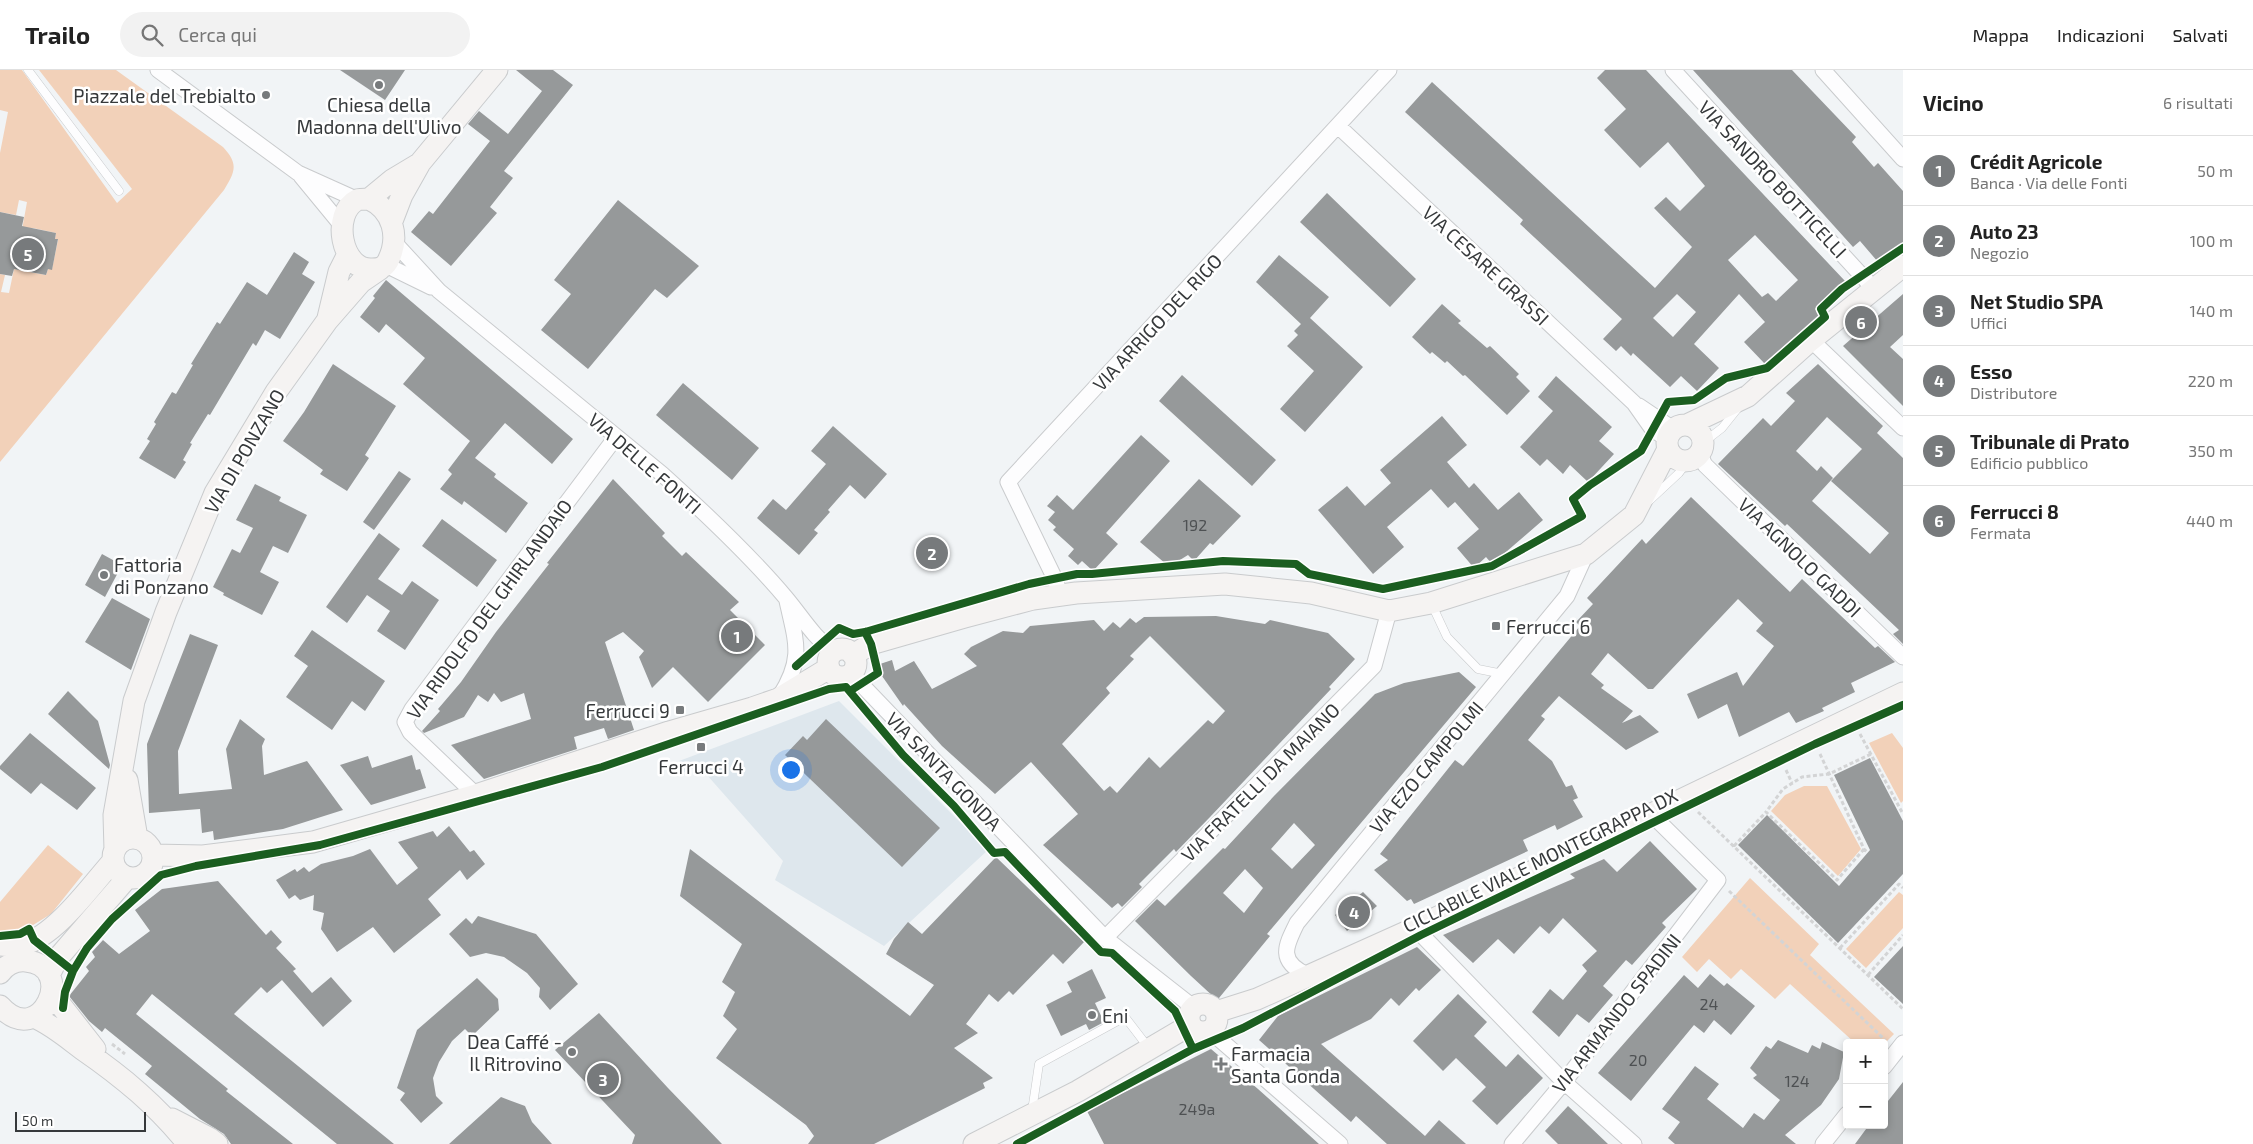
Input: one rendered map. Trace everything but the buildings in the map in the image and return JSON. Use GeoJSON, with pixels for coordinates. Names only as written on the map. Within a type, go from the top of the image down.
{"type":"FeatureCollection","features":[{"type":"Feature","properties":{"kind":"street"},"geometry":{"type":"LineString","coordinates":[[158,70],[298,173],[363,200],[379,204],[392,221],[394,242],[391,254],[383,267],[368,269],[362,267],[357,264],[344,247],[343,227],[345,214],[363,200],[392,180],[420,163]]}},
{"type":"Feature","properties":{"kind":"street"},"geometry":{"type":"LineString","coordinates":[[392,221],[402,195],[420,163],[497,70]]}},
{"type":"Feature","properties":{"kind":"street","name":"VIA ARRIGO DEL RIGO"},"geometry":{"type":"LineString","coordinates":[[1060,596],[1055,579],[1008,482],[1389,70]]}},
{"type":"Feature","properties":{"kind":"street","name":"VIA SANDRO BOTTICELLI"},"geometry":{"type":"LineString","coordinates":[[1673,70],[1874,289]]}},
{"type":"Feature","properties":{"kind":"street"},"geometry":{"type":"LineString","coordinates":[[1823,70],[1903,159]]}},
{"type":"Feature","properties":{"kind":"street","name":"VIA CESARE GRASSI"},"geometry":{"type":"LineString","coordinates":[[1338,126],[1634,403],[1674,436]]}},
{"type":"Feature","properties":{"kind":"street"},"geometry":{"type":"LineString","coordinates":[[298,173],[343,227]]}},
{"type":"Feature","properties":{"kind":"street","name":"VIA DELLE FONTI"},"geometry":{"type":"LineString","coordinates":[[394,242],[440,291],[694,503],[786,598],[822,643],[842,662]]}},
{"type":"Feature","properties":{"kind":"street"},"geometry":{"type":"LineString","coordinates":[[328,321],[339,272],[348,254]]}},
{"type":"Feature","properties":{"kind":"street"},"geometry":{"type":"LineString","coordinates":[[153,855],[203,856],[313,842],[476,795],[669,732],[778,699],[872,644],[1033,599],[1225,584],[1311,592],[1389,611],[1431,603],[1586,554],[1634,515],[1674,436],[1748,396],[1811,340],[1903,266]]}},
{"type":"Feature","properties":{"kind":"street","name":"VIA DELLE FONTI"},"geometry":{"type":"LineString","coordinates":[[383,267],[440,291]]}},
{"type":"Feature","properties":{"kind":"street","name":"VIA DI PONZANO"},"geometry":{"type":"LineString","coordinates":[[114,855],[114,815],[134,701],[166,612],[215,493],[276,392],[328,321],[361,282],[383,267]]}},
{"type":"Feature","properties":{"kind":"street"},"geometry":{"type":"LineString","coordinates":[[1811,340],[1903,428]]}},
{"type":"Feature","properties":{"kind":"street"},"geometry":{"type":"LineString","coordinates":[[1699,430],[1697,453],[1674,458],[1674,436],[1699,430]]}},
{"type":"Feature","properties":{"kind":"street","name":"VIA RIDOLFO DEL GHIRLANDAIO"},"geometry":{"type":"LineString","coordinates":[[476,795],[410,732],[405,722],[412,709],[616,437]]}},
{"type":"Feature","properties":{"kind":"street","name":"VIA AGNOLO GADDI"},"geometry":{"type":"LineString","coordinates":[[1697,453],[1705,465],[1903,657]]}},
{"type":"Feature","properties":{"kind":"street","name":"VIA EZO CAMPOLMI"},"geometry":{"type":"LineString","coordinates":[[1307,975],[1298,970],[1288,959],[1286,946],[1297,923],[1567,596],[1586,554]]}},
{"type":"Feature","properties":{"kind":"street"},"geometry":{"type":"LineString","coordinates":[[778,699],[791,679],[797,655],[786,598]]}},
{"type":"Feature","properties":{"kind":"street","name":"VIA FRATELLI DA MAIANO"},"geometry":{"type":"LineString","coordinates":[[1105,938],[1374,666],[1389,611]]}},
{"type":"Feature","properties":{"kind":"street","name":"VIA SANTA GONDA"},"geometry":{"type":"LineString","coordinates":[[842,662],[1105,938],[1202,1019],[1340,1144]]}},
{"type":"Feature","properties":{"kind":"street"},"geometry":{"type":"LineString","coordinates":[[974,1144],[1078,1091],[1202,1019],[1257,999],[1415,928],[1650,813],[1903,693]]}},
{"type":"Feature","properties":{"kind":"street"},"geometry":{"type":"LineString","coordinates":[[114,855],[118,872],[127,878],[141,877],[151,868],[153,855],[150,846],[138,838],[131,812],[124,762]]}},
{"type":"Feature","properties":{"kind":"street"},"geometry":{"type":"LineString","coordinates":[[1650,813],[1718,880]]}},
{"type":"Feature","properties":{"kind":"street"},"geometry":{"type":"LineString","coordinates":[[0,945],[21,946],[34,940],[56,924],[114,855],[124,840],[138,838]]}},
{"type":"Feature","properties":{"kind":"street"},"geometry":{"type":"LineString","coordinates":[[2,1013],[24,1018],[34,1016],[46,1008],[57,959],[127,878]]}},
{"type":"Feature","properties":{"kind":"street","name":"VIA ARMANDO SPADINI"},"geometry":{"type":"LineString","coordinates":[[1512,1144],[1564,1082],[1718,880]]}},
{"type":"Feature","properties":{"kind":"street"},"geometry":{"type":"LineString","coordinates":[[1415,928],[1564,1082],[1634,1144]]}},
{"type":"Feature","properties":{"kind":"street"},"geometry":{"type":"LineString","coordinates":[[1,970],[18,961],[36,963],[110,1067]]}},
{"type":"Feature","properties":{"kind":"street"},"geometry":{"type":"LineString","coordinates":[[34,1016],[50,1024],[110,1067],[163,1114],[188,1144]]}},
{"type":"Feature","properties":{"kind":"street"},"geometry":{"type":"LineString","coordinates":[[1888,1062],[1900,1047]]}},
{"type":"Feature","properties":{"kind":"street"},"geometry":{"type":"LineString","coordinates":[[163,1114],[209,1138],[216,1144]]}},
{"type":"Feature","properties":{"kind":"street"},"geometry":{"type":"LineString","coordinates":[[1823,1144],[1843,1119]]}},
{"type":"Feature","properties":{"kind":"lane"},"geometry":{"type":"LineString","coordinates":[[28,70],[119,191]]}},
{"type":"Feature","properties":{"kind":"lane"},"geometry":{"type":"LineString","coordinates":[[1634,515],[1679,473],[1722,428],[1748,396]]}},
{"type":"Feature","properties":{"kind":"lane"},"geometry":{"type":"LineString","coordinates":[[1431,603],[1447,637],[1478,669],[1503,674]]}},
{"type":"Feature","properties":{"kind":"lane"},"geometry":{"type":"LineString","coordinates":[[1032,1115],[1039,1064],[1125,1017],[1150,1048]]}},
{"type":"Feature","properties":{"kind":"path"},"geometry":{"type":"LineString","coordinates":[[1852,717],[1903,814]]}},
{"type":"Feature","properties":{"kind":"path"},"geometry":{"type":"LineString","coordinates":[[1766,812],[1837,880],[1866,851],[1812,736]]}},
{"type":"Feature","properties":{"kind":"path"},"geometry":{"type":"LineString","coordinates":[[1734,846],[1766,812],[1783,789],[1802,777],[1829,774],[1871,754]]}},
{"type":"Feature","properties":{"kind":"path"},"geometry":{"type":"LineString","coordinates":[[1683,798],[1903,1009]]}},
{"type":"Feature","properties":{"kind":"path"},"geometry":{"type":"LineString","coordinates":[[1718,880],[1900,1047]]}},
{"type":"Feature","properties":{"kind":"path"},"geometry":{"type":"LineString","coordinates":[[1840,948],[1897,883],[1903,888]]}},
{"type":"Feature","properties":{"kind":"path"},"geometry":{"type":"LineString","coordinates":[[1868,975],[1903,935]]}},
{"type":"Feature","properties":{"kind":"shaded area"},"geometry":{"type":"Polygon","coordinates":[[[0,70],[22,70],[117,203],[132,189],[39,70],[116,70],[223,147],[231,158],[234,168],[224,190],[0,462],[0,274],[5,275],[1,292],[9,293],[14,269],[46,275],[48,269],[52,269],[58,240],[55,239],[56,233],[33,228],[22,230],[27,202],[19,200],[16,215],[0,212],[0,153],[8,112],[0,110],[0,70]]]}},
{"type":"Feature","properties":{"kind":"shaded area"},"geometry":{"type":"Polygon","coordinates":[[[839,701],[988,850],[884,946],[775,880],[783,861],[699,766],[682,773],[679,761],[839,701]]]}},
{"type":"Feature","properties":{"kind":"shaded area"},"geometry":{"type":"Polygon","coordinates":[[[1892,733],[1903,748],[1903,801],[1901,803],[1869,743],[1892,733]]]}},
{"type":"Feature","properties":{"kind":"shaded area"},"geometry":{"type":"Polygon","coordinates":[[[1804,786],[1827,786],[1861,849],[1838,876],[1771,811],[1785,795],[1804,786]]]}},
{"type":"Feature","properties":{"kind":"shaded area"},"geometry":{"type":"Polygon","coordinates":[[[48,845],[83,874],[51,914],[20,933],[0,933],[0,902],[48,845]]]}},
{"type":"Feature","properties":{"kind":"shaded area"},"geometry":{"type":"Polygon","coordinates":[[[1750,878],[1819,944],[1810,955],[1894,1034],[1888,1040],[1851,1039],[1790,984],[1775,999],[1741,969],[1731,979],[1709,959],[1697,972],[1682,957],[1750,878]]]}},
{"type":"Feature","properties":{"kind":"shaded area"},"geometry":{"type":"Polygon","coordinates":[[[1899,892],[1903,895],[1903,928],[1866,968],[1846,949],[1899,892]]]}},
{"type":"Feature","properties":{"kind":"cycle path"},"geometry":{"type":"LineString","coordinates":[[796,666],[839,628],[853,634],[865,632],[1029,584],[1077,574],[1223,561],[1296,564],[1309,574],[1383,589],[1492,566],[1582,516],[1573,499],[1590,485],[1641,451],[1668,402],[1694,400],[1726,378],[1767,368],[1825,317],[1821,309],[1842,289],[1903,248]]}},
{"type":"Feature","properties":{"kind":"cycle path"},"geometry":{"type":"LineString","coordinates":[[850,691],[878,673],[871,644],[865,632]]}},
{"type":"Feature","properties":{"kind":"cycle path"},"geometry":{"type":"LineString","coordinates":[[73,971],[87,948],[112,919],[161,875],[196,866],[320,845],[602,767],[829,689],[846,687],[903,755],[954,806],[994,853],[1005,852],[1101,952],[1112,953],[1175,1011],[1193,1049]]}},
{"type":"Feature","properties":{"kind":"cycle path","name":"CICLABILE VIALE MONTEGRAPPA DX"},"geometry":{"type":"LineString","coordinates":[[1017,1144],[1193,1049],[1243,1028],[1421,935],[1815,744],[1903,705]]}},
{"type":"Feature","properties":{"kind":"cycle path"},"geometry":{"type":"LineString","coordinates":[[0,936],[20,934],[29,929],[34,940],[73,971],[65,992],[63,1008]]}},
{"type":"Feature","properties":{"kind":"place","name":"Chiesa della Madonna dell'Ulivo"},"geometry":{"type":"Point","coordinates":[379,85]}},
{"type":"Feature","properties":{"kind":"place","name":"Piazzale del Trebialto"},"geometry":{"type":"Point","coordinates":[266,95]}},
{"type":"Feature","properties":{"kind":"place","name":"Tribunale di Prato"},"geometry":{"type":"Point","coordinates":[28,254]}},
{"type":"Feature","properties":{"kind":"place","name":"Ferrucci 8"},"geometry":{"type":"Point","coordinates":[1861,322]}},
{"type":"Feature","properties":{"kind":"place","name":"Auto 23"},"geometry":{"type":"Point","coordinates":[932,553]}},
{"type":"Feature","properties":{"kind":"place","name":"Fattoria di Ponzano"},"geometry":{"type":"Point","coordinates":[104,575]}},
{"type":"Feature","properties":{"kind":"place","name":"Ferrucci 6"},"geometry":{"type":"Point","coordinates":[1496,626]}},
{"type":"Feature","properties":{"kind":"place","name":"Crédit Agricole"},"geometry":{"type":"Point","coordinates":[737,636]}},
{"type":"Feature","properties":{"kind":"place","name":"Ferrucci 9"},"geometry":{"type":"Point","coordinates":[680,710]}},
{"type":"Feature","properties":{"kind":"place","name":"Ferrucci 4"},"geometry":{"type":"Point","coordinates":[701,747]}},
{"type":"Feature","properties":{"kind":"place","name":"Esso"},"geometry":{"type":"Point","coordinates":[1354,912]}},
{"type":"Feature","properties":{"kind":"place","name":"Eni"},"geometry":{"type":"Point","coordinates":[1092,1015]}},
{"type":"Feature","properties":{"kind":"place","name":"Dea Caffé - Il Ritrovino"},"geometry":{"type":"Point","coordinates":[572,1052]}},
{"type":"Feature","properties":{"kind":"place","name":"Farmacia Santa Gonda"},"geometry":{"type":"Point","coordinates":[1221,1064]}},
{"type":"Feature","properties":{"kind":"place","name":"Net Studio SPA"},"geometry":{"type":"Point","coordinates":[603,1079]}}]}
